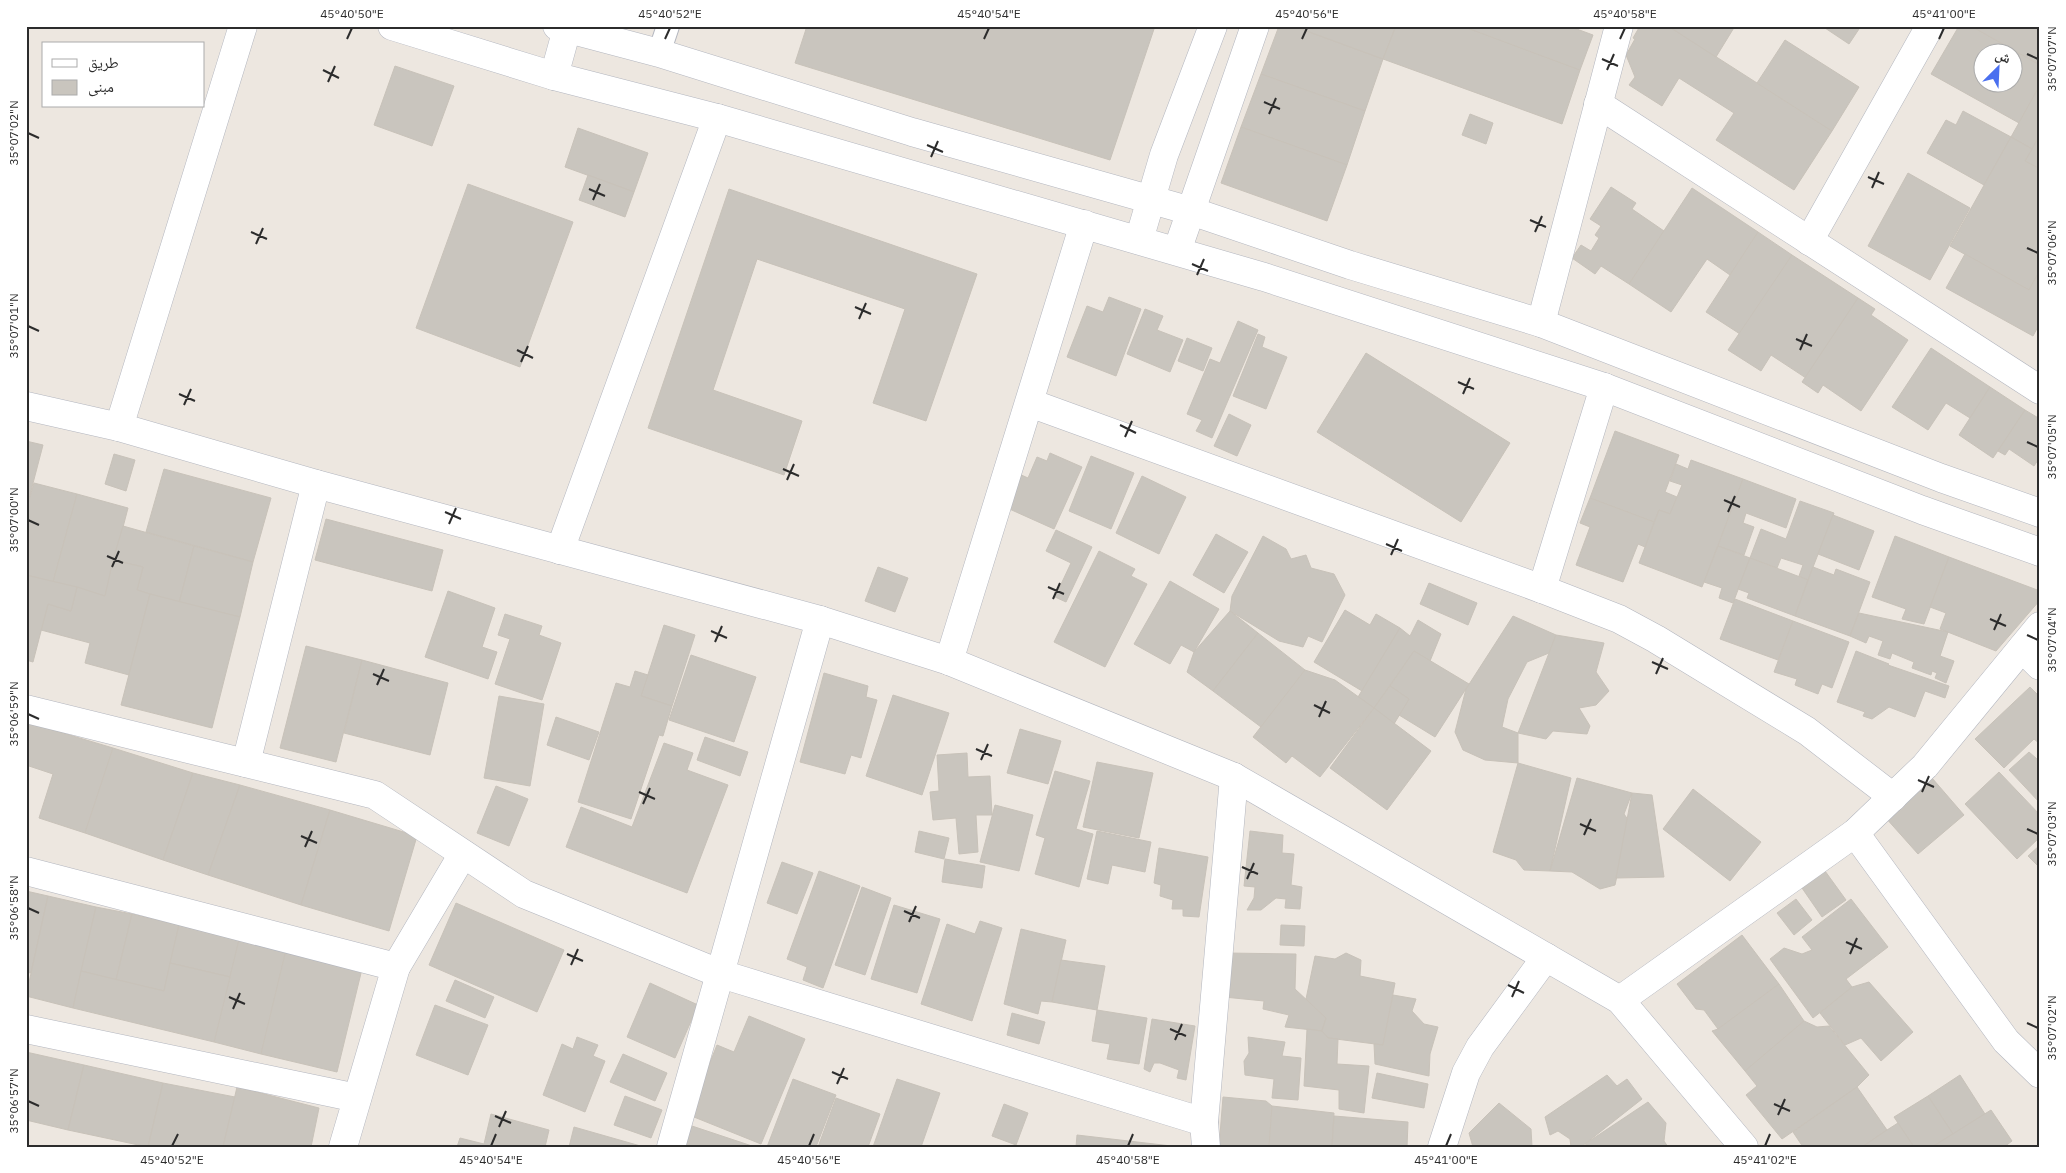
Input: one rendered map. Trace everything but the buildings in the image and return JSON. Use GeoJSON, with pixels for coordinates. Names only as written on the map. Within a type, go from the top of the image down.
{"type":"FeatureCollection","features":[{"type":"Feature","properties":{"kind":"street"},"geometry":{"type":"LineString","coordinates":[[119,427],[243,26]]}},
{"type":"Feature","properties":{"kind":"street"},"geometry":{"type":"LineString","coordinates":[[392,26],[554,76],[717,118],[1178,251],[1604,387],[1922,510],[2040,552]]}},
{"type":"Feature","properties":{"kind":"street"},"geometry":{"type":"LineString","coordinates":[[1139,240],[1164,155],[1213,26]]}},
{"type":"Feature","properties":{"kind":"street"},"geometry":{"type":"LineString","coordinates":[[1178,251],[1255,26]]}},
{"type":"Feature","properties":{"kind":"street"},"geometry":{"type":"LineString","coordinates":[[1541,323],[1619,26]]}},
{"type":"Feature","properties":{"kind":"street"},"geometry":{"type":"LineString","coordinates":[[1809,241],[1930,26]]}},
{"type":"Feature","properties":{"kind":"street"},"geometry":{"type":"LineString","coordinates":[[554,76],[562,28],[659,53],[912,132],[1150,201],[1191,211],[1350,265],[1541,323],[1932,475],[2040,513]]}},
{"type":"Feature","properties":{"kind":"street"},"geometry":{"type":"LineString","coordinates":[[1598,104],[1809,241],[2037,381]]}},
{"type":"Feature","properties":{"kind":"street"},"geometry":{"type":"LineString","coordinates":[[560,550],[717,118]]}},
{"type":"Feature","properties":{"kind":"street"},"geometry":{"type":"LineString","coordinates":[[949,661],[1084,224]]}},
{"type":"Feature","properties":{"kind":"street"},"geometry":{"type":"LineString","coordinates":[[1542,589],[1604,387]]}},
{"type":"Feature","properties":{"kind":"street"},"geometry":{"type":"LineString","coordinates":[[1030,403],[1542,589],[1619,620],[1656,639],[1807,731],[1893,797]]}},
{"type":"Feature","properties":{"kind":"street"},"geometry":{"type":"LineString","coordinates":[[26,406],[119,427],[316,484],[820,620],[949,661],[1234,777],[1620,1000],[1744,1147]]}},
{"type":"Feature","properties":{"kind":"street"},"geometry":{"type":"LineString","coordinates":[[246,763],[316,484]]}},
{"type":"Feature","properties":{"kind":"street"},"geometry":{"type":"LineString","coordinates":[[671,1147],[820,620]]}},
{"type":"Feature","properties":{"kind":"street"},"geometry":{"type":"LineString","coordinates":[[1620,1000],[1855,833],[1925,766],[2031,657],[2040,626]]}},
{"type":"Feature","properties":{"kind":"street"},"geometry":{"type":"LineString","coordinates":[[26,709],[375,795],[524,894],[721,974],[1205,1134],[1234,777]]}},
{"type":"Feature","properties":{"kind":"street"},"geometry":{"type":"LineString","coordinates":[[1855,833],[2006,1041],[2040,1074]]}},
{"type":"Feature","properties":{"kind":"street"},"geometry":{"type":"LineString","coordinates":[[343,1147],[396,967],[464,854]]}},
{"type":"Feature","properties":{"kind":"street"},"geometry":{"type":"LineString","coordinates":[[26,871],[396,967]]}},
{"type":"Feature","properties":{"kind":"street"},"geometry":{"type":"LineString","coordinates":[[1442,1147],[1466,1073],[1480,1047],[1546,957]]}},
{"type":"Feature","properties":{"kind":"street"},"geometry":{"type":"LineString","coordinates":[[26,1029],[357,1098]]}},
{"type":"Feature","properties":{"kind":"lane"},"geometry":{"type":"LineString","coordinates":[[659,53],[668,26]]}}]}
